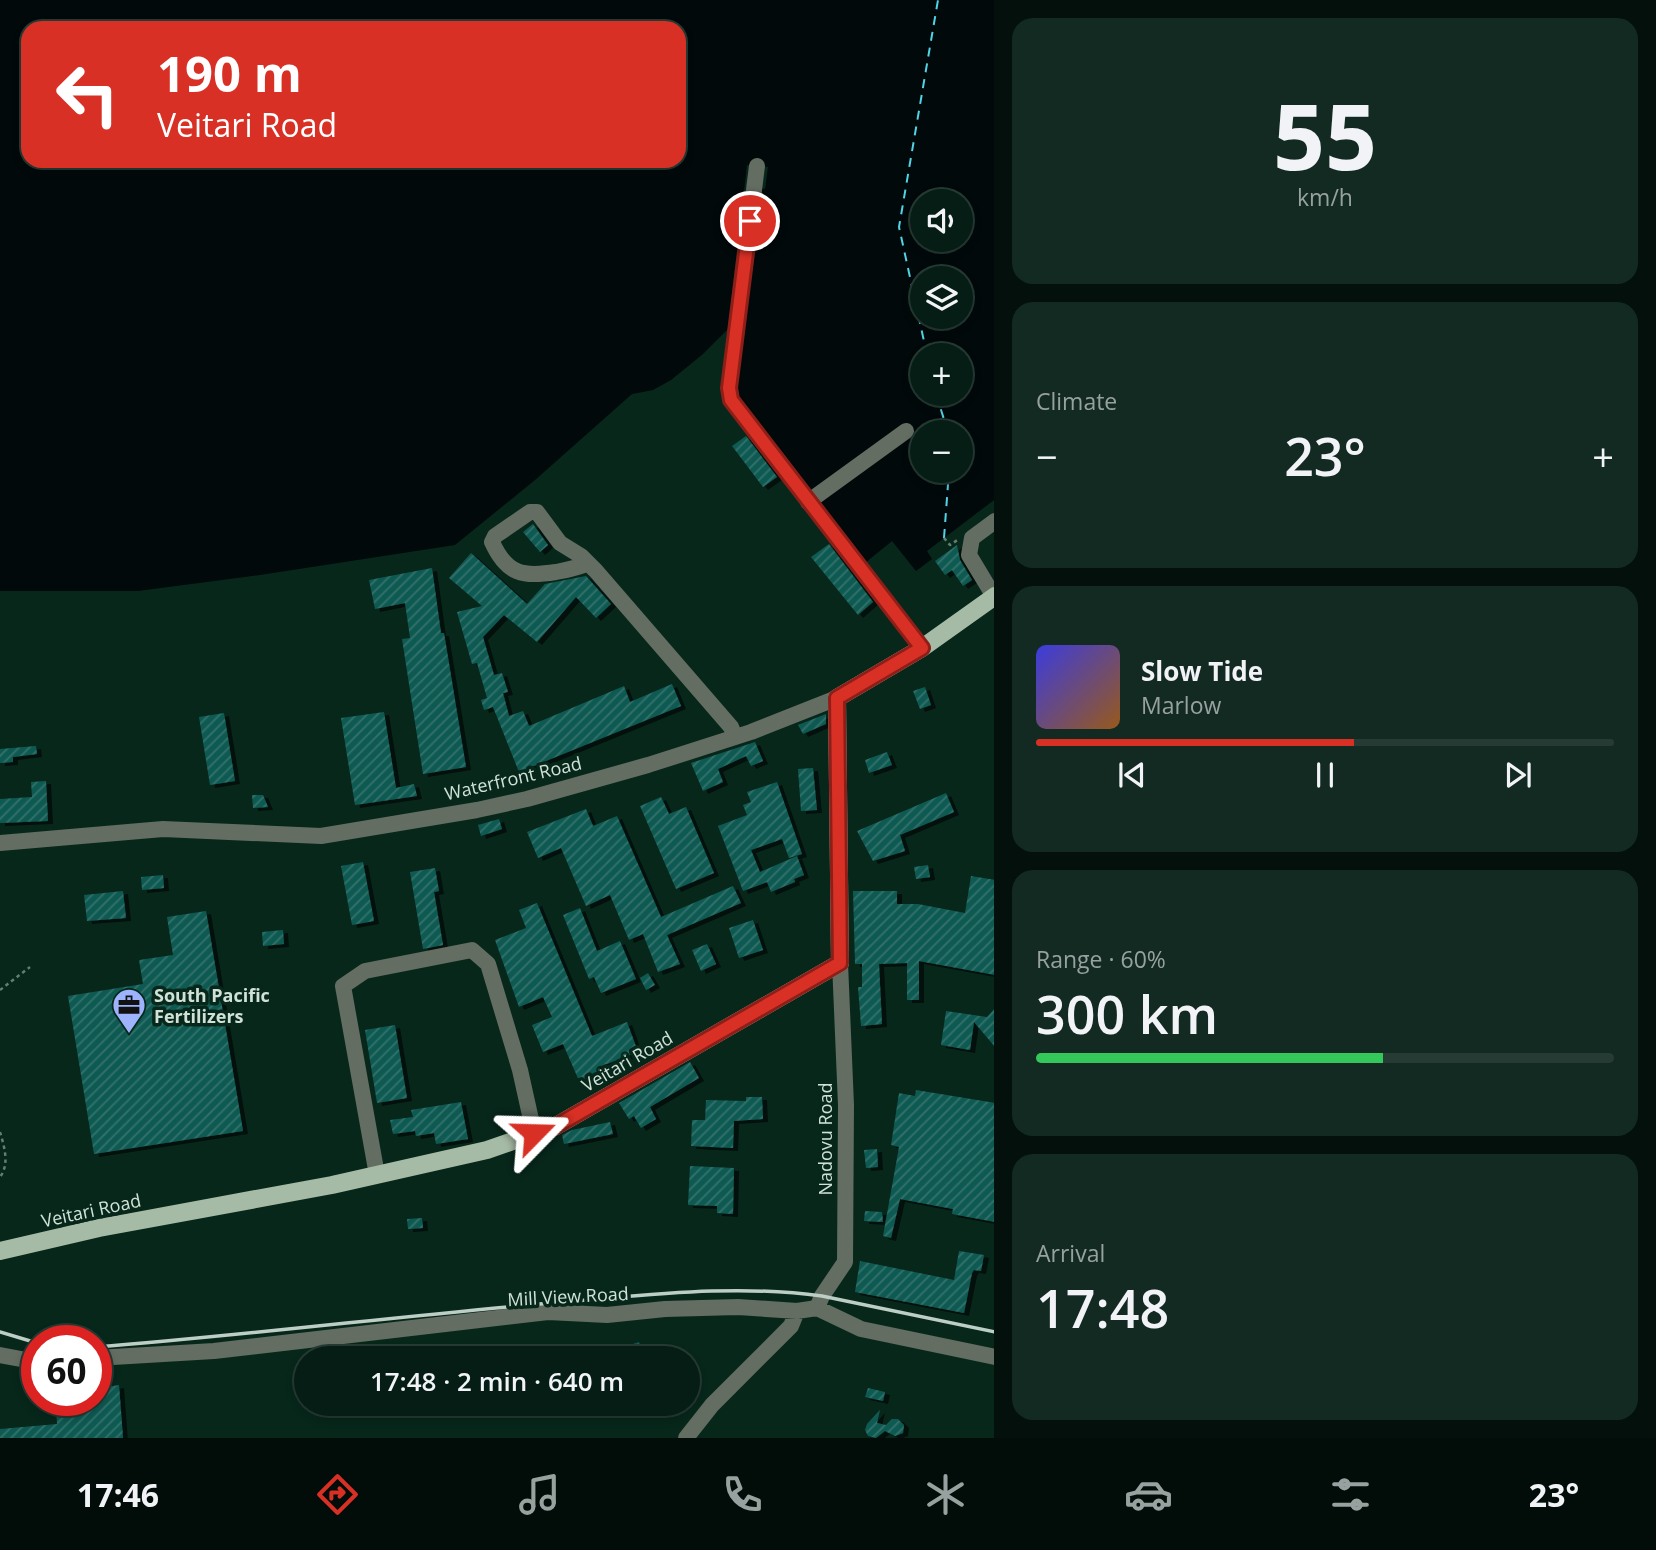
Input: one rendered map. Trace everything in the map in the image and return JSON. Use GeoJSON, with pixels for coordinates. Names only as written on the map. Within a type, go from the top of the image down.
{"type":"FeatureCollection","features":[{"type":"Feature","properties":{"kind":"main road","name":"Waterfront Road"},"geometry":{"type":"LineString","coordinates":[[837,698],[922,648],[994,597]]}},
{"type":"Feature","properties":{"kind":"main road"},"geometry":{"type":"LineString","coordinates":[[837,698],[840,963]]}},
{"type":"Feature","properties":{"kind":"main road","name":"Veitari Road"},"geometry":{"type":"LineString","coordinates":[[0,1251],[99,1228],[377,1175],[487,1150],[556,1126],[840,963]]}},
{"type":"Feature","properties":{"kind":"street"},"geometry":{"type":"LineString","coordinates":[[757,166],[731,400],[922,648]]}},
{"type":"Feature","properties":{"kind":"street"},"geometry":{"type":"LineString","coordinates":[[808,502],[906,431]]}},
{"type":"Feature","properties":{"kind":"street"},"geometry":{"type":"LineString","coordinates":[[588,563],[579,568],[530,576],[512,568],[497,553],[492,542],[495,536],[530,512],[537,512],[561,543],[588,563],[722,717],[735,737]]}},
{"type":"Feature","properties":{"kind":"street"},"geometry":{"type":"LineString","coordinates":[[994,522],[972,538],[969,555],[994,597]]}},
{"type":"Feature","properties":{"kind":"street","name":"Waterfront Road"},"geometry":{"type":"LineString","coordinates":[[0,843],[163,829],[321,836],[527,800],[735,737],[837,698]]}},
{"type":"Feature","properties":{"kind":"street"},"geometry":{"type":"LineString","coordinates":[[377,1175],[343,986],[365,971],[472,950],[488,964],[520,1070],[534,1133]]}},
{"type":"Feature","properties":{"kind":"street","name":"Nadovu Road"},"geometry":{"type":"LineString","coordinates":[[817,1308],[845,1262],[846,1105],[840,963]]}},
{"type":"Feature","properties":{"kind":"street","name":"Mill View Road"},"geometry":{"type":"LineString","coordinates":[[112,1357],[214,1351],[548,1312],[607,1315],[665,1309],[738,1307],[797,1311],[817,1308]]}},
{"type":"Feature","properties":{"kind":"street"},"geometry":{"type":"LineString","coordinates":[[817,1308],[861,1329],[994,1357]]}},
{"type":"Feature","properties":{"kind":"street"},"geometry":{"type":"LineString","coordinates":[[686,1438],[712,1405],[791,1326],[797,1311]]}},
{"type":"Feature","properties":{"kind":"street"},"geometry":{"type":"LineString","coordinates":[[0,1355],[21,1359]]}},
{"type":"Feature","properties":{"kind":"path"},"geometry":{"type":"LineString","coordinates":[[0,990],[30,967]]}},
{"type":"Feature","properties":{"kind":"path"},"geometry":{"type":"LineString","coordinates":[[0,1132],[5,1151],[4,1172],[0,1177]]}},
{"type":"Feature","properties":{"kind":"shaded area"},"geometry":{"type":"Polygon","coordinates":[[[0,0],[994,0],[994,500],[927,551],[932,559],[916,571],[892,541],[865,563],[742,402],[735,388],[758,188],[765,189],[767,167],[748,165],[728,329],[703,354],[671,380],[653,390],[632,394],[535,480],[455,545],[138,591],[0,591],[0,0]]]}},
{"type":"Feature","properties":{"kind":"pier"},"geometry":{"type":"Polygon","coordinates":[[[747,165],[768,167],[765,189],[759,188],[731,331],[727,335],[747,165]]]}},
{"type":"Feature","properties":{"kind":"building"},"geometry":{"type":"Polygon","coordinates":[[[746,436],[777,477],[763,487],[732,446],[746,436]]]}},
{"type":"Feature","properties":{"kind":"building"},"geometry":{"type":"Polygon","coordinates":[[[533,524],[548,545],[540,552],[523,532],[533,524]]]}},
{"type":"Feature","properties":{"kind":"building"},"geometry":{"type":"Polygon","coordinates":[[[829,544],[873,602],[858,615],[811,557],[829,544]]]}},
{"type":"Feature","properties":{"kind":"building"},"geometry":{"type":"Polygon","coordinates":[[[957,545],[960,560],[972,580],[963,586],[952,570],[945,575],[935,561],[957,545]]]}},
{"type":"Feature","properties":{"kind":"building"},"geometry":{"type":"Polygon","coordinates":[[[471,553],[527,604],[545,584],[586,576],[611,604],[596,618],[576,597],[537,642],[504,615],[483,637],[494,675],[502,673],[508,692],[503,693],[509,716],[523,711],[529,726],[624,686],[630,702],[672,684],[681,706],[519,772],[493,707],[484,710],[481,700],[487,698],[477,663],[472,664],[457,612],[482,606],[449,578],[471,553]]]}},
{"type":"Feature","properties":{"kind":"building"},"geometry":{"type":"Polygon","coordinates":[[[432,568],[466,767],[423,774],[402,639],[410,638],[405,603],[375,609],[369,580],[432,568]]]}},
{"type":"Feature","properties":{"kind":"building"},"geometry":{"type":"Polygon","coordinates":[[[925,687],[931,705],[920,709],[913,691],[925,687]]]}},
{"type":"Feature","properties":{"kind":"building"},"geometry":{"type":"Polygon","coordinates":[[[384,712],[396,788],[414,784],[417,796],[355,805],[341,718],[384,712]]]}},
{"type":"Feature","properties":{"kind":"building"},"geometry":{"type":"Polygon","coordinates":[[[224,713],[235,781],[210,785],[199,717],[224,713]]]}},
{"type":"Feature","properties":{"kind":"building"},"geometry":{"type":"Polygon","coordinates":[[[826,714],[826,724],[803,734],[798,725],[826,714]]]}},
{"type":"Feature","properties":{"kind":"building"},"geometry":{"type":"Polygon","coordinates":[[[755,742],[763,761],[751,766],[746,756],[718,769],[723,782],[703,791],[691,763],[755,742]]]}},
{"type":"Feature","properties":{"kind":"building"},"geometry":{"type":"Polygon","coordinates":[[[36,746],[37,754],[13,757],[13,762],[0,763],[0,749],[36,746]]]}},
{"type":"Feature","properties":{"kind":"building"},"geometry":{"type":"Polygon","coordinates":[[[887,752],[892,765],[869,773],[865,760],[887,752]]]}},
{"type":"Feature","properties":{"kind":"building"},"geometry":{"type":"Polygon","coordinates":[[[813,768],[817,810],[801,811],[798,769],[813,768]]]}},
{"type":"Feature","properties":{"kind":"building"},"geometry":{"type":"Polygon","coordinates":[[[46,781],[48,821],[0,823],[0,799],[32,797],[31,782],[46,781]]]}},
{"type":"Feature","properties":{"kind":"building"},"geometry":{"type":"Polygon","coordinates":[[[777,782],[802,854],[789,858],[782,839],[751,850],[760,872],[797,856],[804,875],[794,879],[795,882],[771,892],[767,882],[743,891],[718,826],[747,815],[743,805],[751,802],[747,792],[777,782]]]}},
{"type":"Feature","properties":{"kind":"building"},"geometry":{"type":"Polygon","coordinates":[[[946,793],[954,812],[900,835],[905,851],[873,861],[857,831],[946,793]]]}},
{"type":"Feature","properties":{"kind":"building"},"geometry":{"type":"Polygon","coordinates":[[[252,795],[263,795],[268,807],[253,808],[252,795]]]}},
{"type":"Feature","properties":{"kind":"building"},"geometry":{"type":"Polygon","coordinates":[[[661,797],[669,814],[686,807],[714,873],[676,889],[640,806],[661,797]]]}},
{"type":"Feature","properties":{"kind":"building"},"geometry":{"type":"Polygon","coordinates":[[[586,809],[593,826],[617,816],[661,917],[733,886],[741,903],[667,935],[680,964],[658,972],[643,934],[629,940],[610,895],[586,906],[561,848],[538,858],[527,832],[586,809]]]}},
{"type":"Feature","properties":{"kind":"building"},"geometry":{"type":"Polygon","coordinates":[[[499,819],[502,829],[481,836],[478,825],[499,819]]]}},
{"type":"Feature","properties":{"kind":"building"},"geometry":{"type":"Polygon","coordinates":[[[363,862],[374,921],[352,925],[341,866],[363,862]]]}},
{"type":"Feature","properties":{"kind":"building"},"geometry":{"type":"Polygon","coordinates":[[[928,865],[930,877],[916,879],[914,867],[928,865]]]}},
{"type":"Feature","properties":{"kind":"building"},"geometry":{"type":"Polygon","coordinates":[[[435,868],[439,891],[434,892],[443,945],[423,949],[410,872],[435,868]]]}},
{"type":"Feature","properties":{"kind":"building"},"geometry":{"type":"Polygon","coordinates":[[[163,875],[164,888],[142,890],[141,877],[163,875]]]}},
{"type":"Feature","properties":{"kind":"building"},"geometry":{"type":"Polygon","coordinates":[[[971,876],[994,880],[994,975],[919,961],[919,1000],[907,1000],[907,963],[879,964],[882,1024],[861,1026],[858,987],[862,987],[862,964],[855,964],[853,891],[897,891],[897,904],[918,904],[965,913],[971,876]]]}},
{"type":"Feature","properties":{"kind":"building"},"geometry":{"type":"Polygon","coordinates":[[[123,891],[126,918],[87,921],[84,895],[123,891]]]}},
{"type":"Feature","properties":{"kind":"building"},"geometry":{"type":"Polygon","coordinates":[[[537,903],[592,1036],[627,1022],[638,1052],[599,1067],[600,1074],[580,1083],[563,1044],[543,1052],[532,1025],[552,1017],[543,997],[519,1007],[495,940],[526,928],[519,910],[537,903]]]}},
{"type":"Feature","properties":{"kind":"building"},"geometry":{"type":"Polygon","coordinates":[[[580,908],[597,951],[620,941],[636,979],[601,993],[594,977],[589,979],[563,915],[580,908]]]}},
{"type":"Feature","properties":{"kind":"building"},"geometry":{"type":"Polygon","coordinates":[[[206,911],[243,1131],[94,1154],[68,996],[143,984],[139,960],[173,955],[167,917],[206,911]]]}},
{"type":"Feature","properties":{"kind":"building"},"geometry":{"type":"Polygon","coordinates":[[[753,920],[763,950],[739,958],[729,928],[753,920]]]}},
{"type":"Feature","properties":{"kind":"building"},"geometry":{"type":"Polygon","coordinates":[[[283,930],[284,944],[263,946],[262,932],[283,930]]]}},
{"type":"Feature","properties":{"kind":"building"},"geometry":{"type":"Polygon","coordinates":[[[707,944],[716,964],[701,971],[692,950],[707,944]]]}},
{"type":"Feature","properties":{"kind":"building"},"geometry":{"type":"Polygon","coordinates":[[[648,973],[655,985],[646,990],[640,978],[648,973]]]}},
{"type":"Feature","properties":{"kind":"building"},"geometry":{"type":"Polygon","coordinates":[[[994,1009],[994,1046],[974,1022],[970,1050],[941,1045],[946,1011],[987,1017],[994,1009]]]}},
{"type":"Feature","properties":{"kind":"building"},"geometry":{"type":"Polygon","coordinates":[[[395,1025],[407,1098],[377,1103],[365,1030],[395,1025]]]}},
{"type":"Feature","properties":{"kind":"building"},"geometry":{"type":"Polygon","coordinates":[[[690,1062],[699,1078],[650,1107],[656,1119],[641,1128],[634,1116],[629,1119],[619,1103],[690,1062]]]}},
{"type":"Feature","properties":{"kind":"building"},"geometry":{"type":"Polygon","coordinates":[[[916,1090],[994,1103],[994,1222],[952,1214],[953,1209],[900,1199],[891,1238],[883,1236],[899,1147],[891,1145],[899,1093],[915,1096],[916,1090]]]}},
{"type":"Feature","properties":{"kind":"building"},"geometry":{"type":"Polygon","coordinates":[[[746,1097],[762,1097],[763,1119],[734,1121],[733,1148],[691,1146],[692,1120],[705,1120],[706,1100],[746,1101],[746,1097]]]}},
{"type":"Feature","properties":{"kind":"building"},"geometry":{"type":"Polygon","coordinates":[[[461,1102],[468,1139],[436,1144],[434,1133],[416,1136],[415,1131],[393,1134],[390,1120],[413,1117],[411,1110],[461,1102]]]}},
{"type":"Feature","properties":{"kind":"building"},"geometry":{"type":"Polygon","coordinates":[[[610,1122],[613,1134],[564,1144],[562,1135],[572,1130],[610,1122]]]}},
{"type":"Feature","properties":{"kind":"building"},"geometry":{"type":"Polygon","coordinates":[[[877,1149],[878,1167],[866,1168],[864,1150],[877,1149]]]}},
{"type":"Feature","properties":{"kind":"building"},"geometry":{"type":"Polygon","coordinates":[[[690,1166],[734,1168],[733,1214],[717,1213],[717,1206],[688,1205],[690,1166]]]}},
{"type":"Feature","properties":{"kind":"building"},"geometry":{"type":"Polygon","coordinates":[[[865,1211],[882,1212],[883,1222],[864,1221],[865,1211]]]}},
{"type":"Feature","properties":{"kind":"building"},"geometry":{"type":"Polygon","coordinates":[[[422,1218],[423,1228],[408,1229],[407,1219],[422,1218]]]}},
{"type":"Feature","properties":{"kind":"building"},"geometry":{"type":"Polygon","coordinates":[[[959,1251],[984,1255],[981,1271],[974,1270],[972,1273],[964,1313],[855,1292],[860,1261],[954,1280],[959,1251]]]}},
{"type":"Feature","properties":{"kind":"building"},"geometry":{"type":"Polygon","coordinates":[[[119,1385],[123,1438],[0,1438],[0,1429],[57,1424],[56,1416],[112,1416],[112,1386],[119,1385]]]}},
{"type":"Feature","properties":{"kind":"building"},"geometry":{"type":"Polygon","coordinates":[[[868,1388],[885,1392],[883,1401],[865,1397],[868,1388]]]}},
{"type":"Feature","properties":{"kind":"building"},"geometry":{"type":"Polygon","coordinates":[[[880,1410],[877,1423],[886,1425],[892,1419],[898,1419],[904,1425],[903,1433],[895,1436],[885,1431],[876,1438],[868,1436],[865,1430],[867,1424],[880,1410]]]}},
{"type":"Feature","properties":{"kind":"ferry route"},"geometry":{"type":"LineString","coordinates":[[924,343],[899,227],[938,0]]}},
{"type":"Feature","properties":{"kind":"ferry route"},"geometry":{"type":"LineString","coordinates":[[940,406],[944,420]]}},
{"type":"Feature","properties":{"kind":"ferry route"},"geometry":{"type":"LineString","coordinates":[[944,538],[948,483]]}},
{"type":"Feature","properties":{"kind":"railway"},"geometry":{"type":"LineString","coordinates":[[112,1346],[504,1307],[724,1291],[822,1296],[994,1332]]}},
{"type":"Feature","properties":{"kind":"railway"},"geometry":{"type":"LineString","coordinates":[[0,1332],[21,1338]]}},
{"type":"Feature","properties":{"kind":"place","name":"South Pacific Fertilizers"},"geometry":{"type":"Point","coordinates":[129,1035]}},
{"type":"Feature","properties":{"kind":"route"},"geometry":{"type":"LineString","coordinates":[[534,1133],[556,1126],[840,963],[837,698],[922,648],[731,400],[729,388],[750,221]]}}]}
